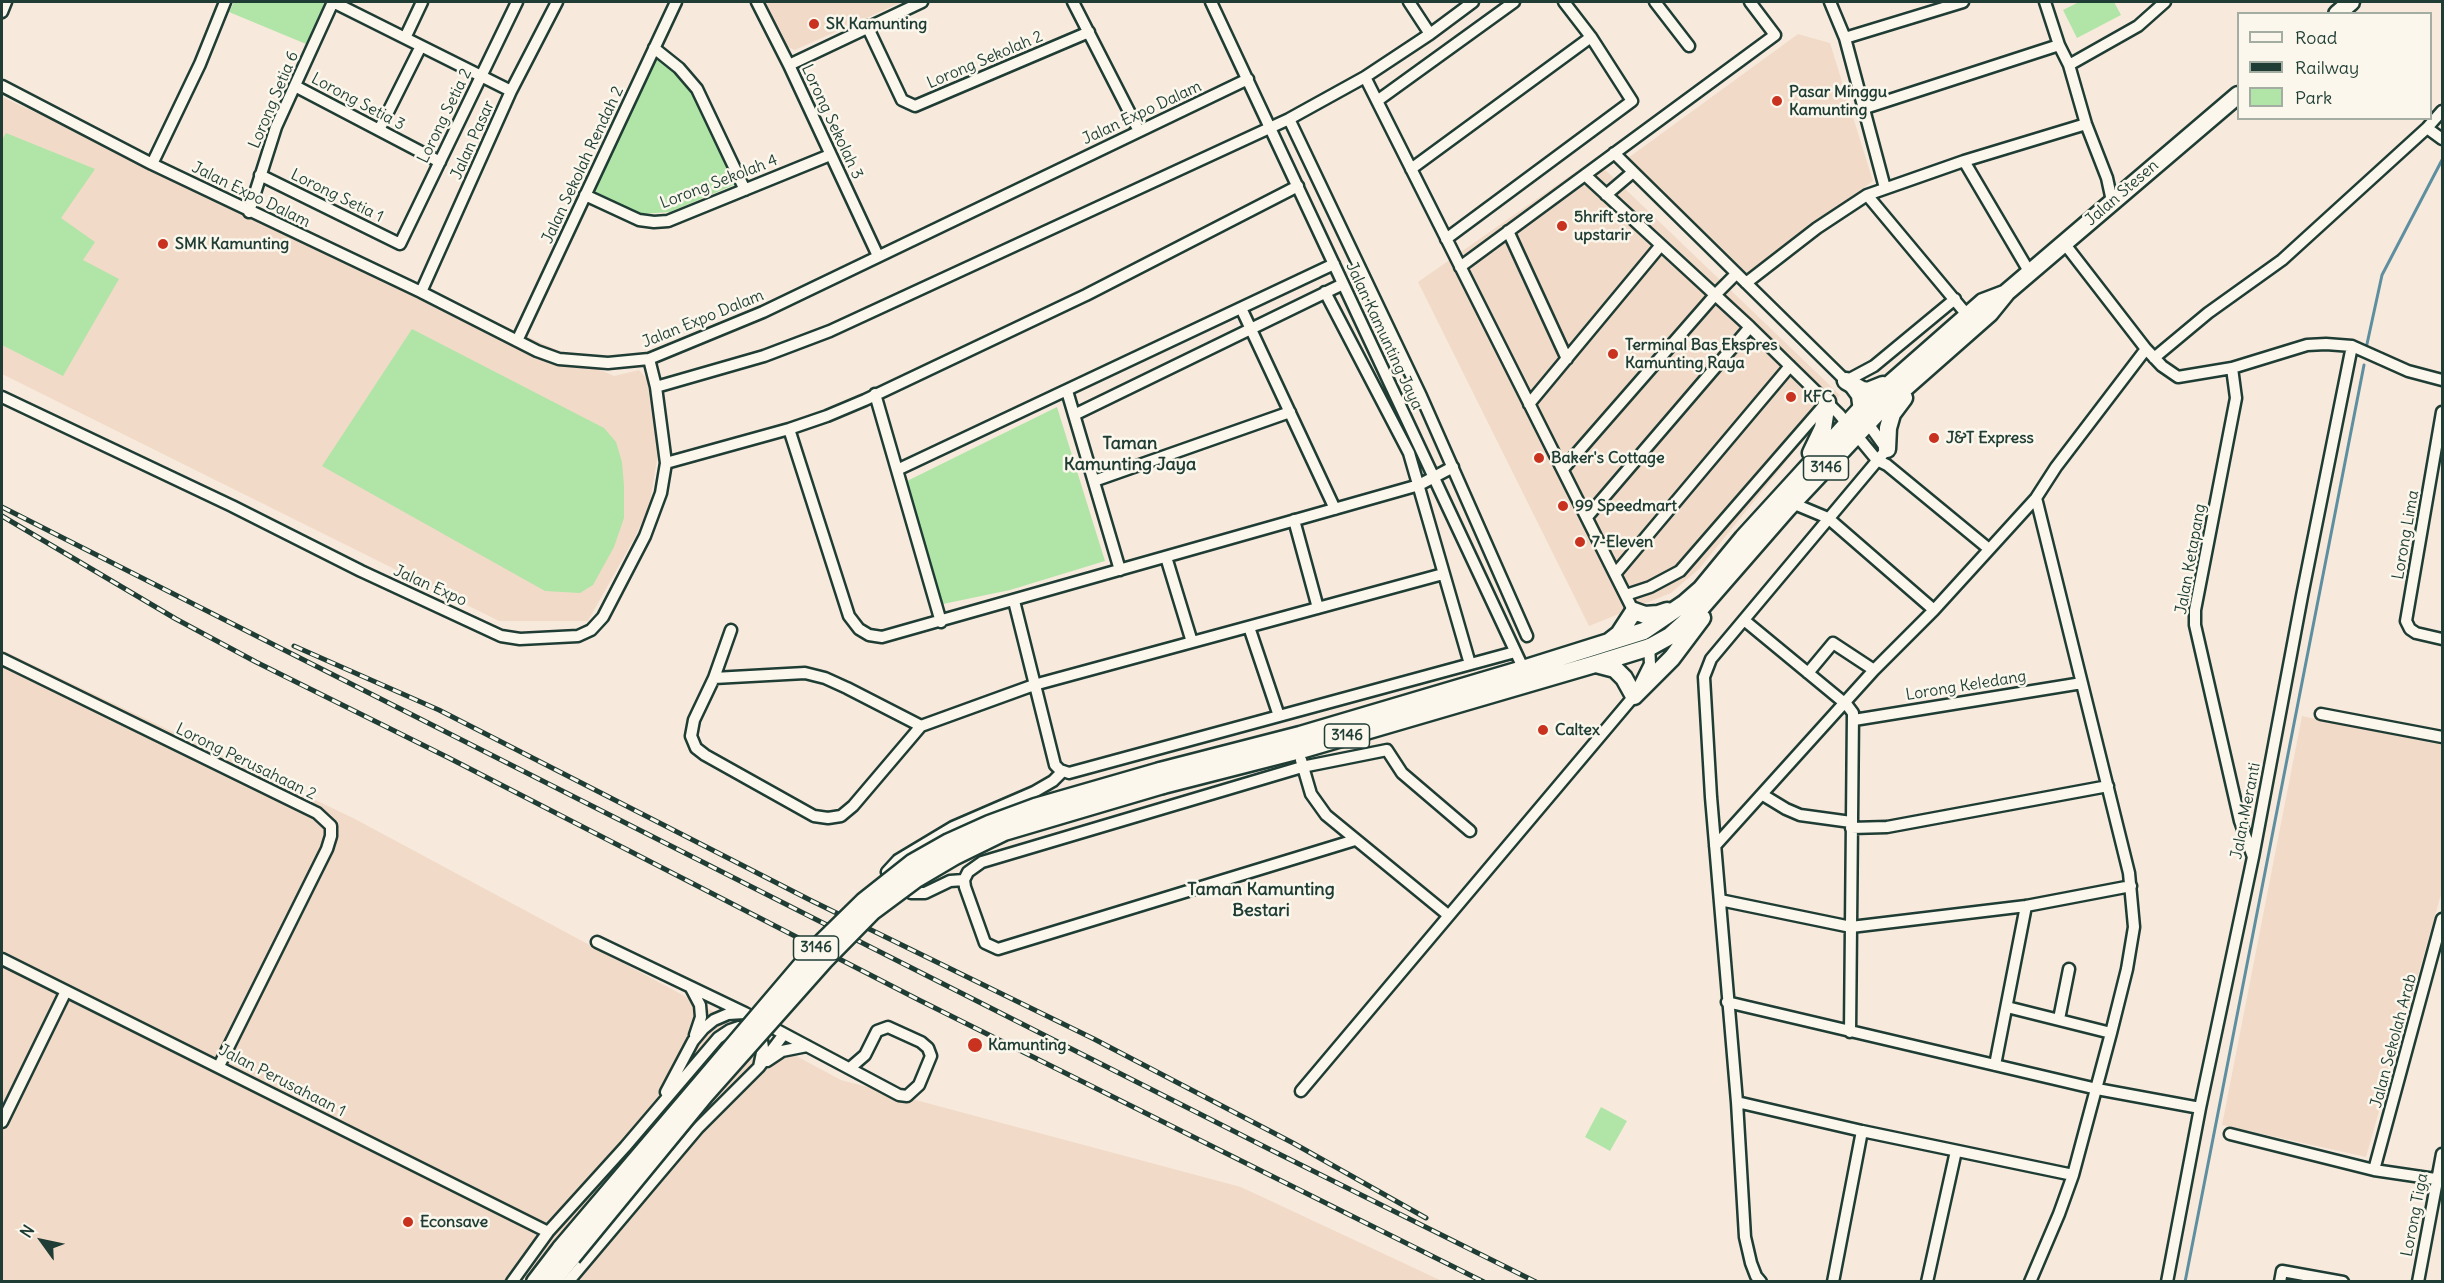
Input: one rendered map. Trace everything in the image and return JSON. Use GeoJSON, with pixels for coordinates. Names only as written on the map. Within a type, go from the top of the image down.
{"type":"FeatureCollection","features":[{"type":"Feature","properties":{"kind":"main road"},"geometry":{"type":"LineString","coordinates":[[2339,12],[2351,2]]}},
{"type":"Feature","properties":{"kind":"main road","name":"Jalan Stesen"},"geometry":{"type":"LineString","coordinates":[[2007,292],[2237,96]]}},
{"type":"Feature","properties":{"kind":"main road","name":"3146"},"geometry":{"type":"LineString","coordinates":[[1161,778],[1304,749],[1527,676],[1607,643],[1647,639],[1701,590],[1767,511],[1864,417],[1895,379],[1983,302],[2007,292]]}},
{"type":"Feature","properties":{"kind":"main road","name":"3146"},"geometry":{"type":"LineString","coordinates":[[1864,417],[1881,409],[1990,313],[2007,292]]}},
{"type":"Feature","properties":{"kind":"main road"},"geometry":{"type":"LineString","coordinates":[[1884,458],[1892,414],[1947,351]]}},
{"type":"Feature","properties":{"kind":"main road"},"geometry":{"type":"LineString","coordinates":[[1846,381],[1868,391],[1895,379]]}},
{"type":"Feature","properties":{"kind":"main road"},"geometry":{"type":"LineString","coordinates":[[1767,511],[1810,454],[1823,428],[1827,402]]}},
{"type":"Feature","properties":{"kind":"main road","name":"3146"},"geometry":{"type":"LineString","coordinates":[[535,1281],[566,1252],[824,961],[873,911],[916,879],[955,856],[1004,832],[1161,778],[1300,735],[1527,676],[1595,664],[1687,623],[1792,503],[1851,430]]}},
{"type":"Feature","properties":{"kind":"main road"},"geometry":{"type":"LineString","coordinates":[[1595,664],[1607,665],[1615,669],[1624,678],[1634,696],[1655,678],[1687,639],[1706,614],[1716,591]]}},
{"type":"Feature","properties":{"kind":"main road"},"geometry":{"type":"LineString","coordinates":[[1607,643],[1619,633],[1634,611],[1645,615],[1658,614],[1685,603]]}},
{"type":"Feature","properties":{"kind":"main road","name":"3146"},"geometry":{"type":"LineString","coordinates":[[552,1281],[566,1252]]}},
{"type":"Feature","properties":{"kind":"street"},"geometry":{"type":"LineString","coordinates":[[2,12],[6,2]]}},
{"type":"Feature","properties":{"kind":"street"},"geometry":{"type":"LineString","coordinates":[[152,164],[200,64],[225,2]]}},
{"type":"Feature","properties":{"kind":"street"},"geometry":{"type":"LineString","coordinates":[[333,2],[511,92]]}},
{"type":"Feature","properties":{"kind":"street","name":"Lorong Setia 6"},"geometry":{"type":"LineString","coordinates":[[249,212],[276,127],[333,2]]}},
{"type":"Feature","properties":{"kind":"street"},"geometry":{"type":"LineString","coordinates":[[405,38],[422,2]]}},
{"type":"Feature","properties":{"kind":"street","name":"Lorong Setia 2"},"geometry":{"type":"LineString","coordinates":[[400,244],[517,2]]}},
{"type":"Feature","properties":{"kind":"street","name":"Jalan Pasar"},"geometry":{"type":"LineString","coordinates":[[421,292],[511,92],[557,2]]}},
{"type":"Feature","properties":{"kind":"street","name":"Jalan Sekolah Rendah 2"},"geometry":{"type":"LineString","coordinates":[[517,341],[675,2]]}},
{"type":"Feature","properties":{"kind":"street","name":"Lorong Sekolah 3"},"geometry":{"type":"LineString","coordinates":[[757,2],[789,64],[878,256]]}},
{"type":"Feature","properties":{"kind":"street"},"geometry":{"type":"LineString","coordinates":[[789,64],[922,2]]}},
{"type":"Feature","properties":{"kind":"street"},"geometry":{"type":"LineString","coordinates":[[1073,2],[1139,131]]}},
{"type":"Feature","properties":{"kind":"street","name":"Jalan Kamunting Jaya"},"geometry":{"type":"LineString","coordinates":[[1212,2],[1527,676]]}},
{"type":"Feature","properties":{"kind":"street"},"geometry":{"type":"LineString","coordinates":[[1409,2],[1430,34]]}},
{"type":"Feature","properties":{"kind":"street"},"geometry":{"type":"LineString","coordinates":[[656,387],[764,356],[830,331],[1289,119],[1365,77],[1473,2]]}},
{"type":"Feature","properties":{"kind":"street"},"geometry":{"type":"LineString","coordinates":[[1377,101],[1514,2]]}},
{"type":"Feature","properties":{"kind":"street"},"geometry":{"type":"LineString","coordinates":[[1446,239],[1632,101],[1591,37],[1564,2]]}},
{"type":"Feature","properties":{"kind":"street"},"geometry":{"type":"LineString","coordinates":[[1655,2],[1689,46]]}},
{"type":"Feature","properties":{"kind":"street"},"geometry":{"type":"LineString","coordinates":[[1460,267],[1775,35],[1750,2]]}},
{"type":"Feature","properties":{"kind":"street"},"geometry":{"type":"LineString","coordinates":[[1830,2],[1845,38],[1885,188]]}},
{"type":"Feature","properties":{"kind":"street"},"geometry":{"type":"LineString","coordinates":[[1845,38],[1963,2]]}},
{"type":"Feature","properties":{"kind":"street"},"geometry":{"type":"LineString","coordinates":[[2045,2],[2086,124],[2107,178],[2112,201]]}},
{"type":"Feature","properties":{"kind":"street"},"geometry":{"type":"LineString","coordinates":[[2068,65],[2138,26],[2165,2]]}},
{"type":"Feature","properties":{"kind":"street","name":"Lorong Sekolah 2"},"geometry":{"type":"LineString","coordinates":[[867,26],[902,100],[915,106],[1089,32]]}},
{"type":"Feature","properties":{"kind":"street"},"geometry":{"type":"LineString","coordinates":[[1411,169],[1591,37]]}},
{"type":"Feature","properties":{"kind":"street"},"geometry":{"type":"LineString","coordinates":[[1865,108],[2059,45]]}},
{"type":"Feature","properties":{"kind":"street"},"geometry":{"type":"LineString","coordinates":[[379,130],[422,46]]}},
{"type":"Feature","properties":{"kind":"street"},"geometry":{"type":"LineString","coordinates":[[654,48],[679,68],[697,89],[745,190]]}},
{"type":"Feature","properties":{"kind":"street"},"geometry":{"type":"LineString","coordinates":[[1301,1091],[1634,696],[1650,664],[1647,639],[1634,611],[1365,77]]}},
{"type":"Feature","properties":{"kind":"street","name":"Jalan Expo Dalam"},"geometry":{"type":"LineString","coordinates":[[2,86],[152,164],[421,292],[517,341],[559,359],[608,363],[649,359],[763,312],[1248,80]]}},
{"type":"Feature","properties":{"kind":"street","name":"Lorong Setia 3"},"geometry":{"type":"LineString","coordinates":[[295,86],[440,162]]}},
{"type":"Feature","properties":{"kind":"street"},"geometry":{"type":"LineString","coordinates":[[2154,358],[2208,313],[2282,260],[2427,128],[2442,111]]}},
{"type":"Feature","properties":{"kind":"street"},"geometry":{"type":"LineString","coordinates":[[1289,119],[1453,467],[1527,636]]}},
{"type":"Feature","properties":{"kind":"street"},"geometry":{"type":"LineString","coordinates":[[1746,283],[1817,228],[1867,195],[1964,161],[2086,124]]}},
{"type":"Feature","properties":{"kind":"street"},"geometry":{"type":"LineString","coordinates":[[2427,128],[2442,139]]}},
{"type":"Feature","properties":{"kind":"street"},"geometry":{"type":"LineString","coordinates":[[1614,153],[1846,381],[1857,396],[1864,417],[1884,458]]}},
{"type":"Feature","properties":{"kind":"street","name":"Lorong Sekolah 4"},"geometry":{"type":"LineString","coordinates":[[585,195],[639,220],[668,221],[830,154]]}},
{"type":"Feature","properties":{"kind":"street"},"geometry":{"type":"LineString","coordinates":[[1964,161],[2030,273]]}},
{"type":"Feature","properties":{"kind":"street"},"geometry":{"type":"LineString","coordinates":[[1606,195],[1633,172]]}},
{"type":"Feature","properties":{"kind":"street","name":"Lorong Setia 1"},"geometry":{"type":"LineString","coordinates":[[260,175],[400,244]]}},
{"type":"Feature","properties":{"kind":"street"},"geometry":{"type":"LineString","coordinates":[[1585,175],[1750,327],[1839,414],[1851,430],[1989,549]]}},
{"type":"Feature","properties":{"kind":"street"},"geometry":{"type":"LineString","coordinates":[[666,463],[789,429],[827,416],[1086,295],[1298,186]]}},
{"type":"Feature","properties":{"kind":"street"},"geometry":{"type":"LineString","coordinates":[[1867,195],[1968,316]]}},
{"type":"Feature","properties":{"kind":"street"},"geometry":{"type":"LineString","coordinates":[[1508,231],[1567,359]]}},
{"type":"Feature","properties":{"kind":"street"},"geometry":{"type":"LineString","coordinates":[[2064,243],[2146,349],[2178,377],[2232,368],[2307,345],[2326,344],[2352,346],[2408,371],[2442,380]]}},
{"type":"Feature","properties":{"kind":"street"},"geometry":{"type":"LineString","coordinates":[[1530,404],[1661,245]]}},
{"type":"Feature","properties":{"kind":"street"},"geometry":{"type":"LineString","coordinates":[[897,471],[1334,264]]}},
{"type":"Feature","properties":{"kind":"street"},"geometry":{"type":"LineString","coordinates":[[1563,469],[1736,274]]}},
{"type":"Feature","properties":{"kind":"street"},"geometry":{"type":"LineString","coordinates":[[1074,415],[1343,284]]}},
{"type":"Feature","properties":{"kind":"street"},"geometry":{"type":"LineString","coordinates":[[1325,292],[1409,453],[1470,664]]}},
{"type":"Feature","properties":{"kind":"street"},"geometry":{"type":"LineString","coordinates":[[1846,381],[1874,366],[1955,299]]}},
{"type":"Feature","properties":{"kind":"street"},"geometry":{"type":"LineString","coordinates":[[1241,308],[1335,509]]}},
{"type":"Feature","properties":{"kind":"street"},"geometry":{"type":"LineString","coordinates":[[1587,517],[1750,327]]}},
{"type":"Feature","properties":{"kind":"street","name":"Jalan Meranti"},"geometry":{"type":"LineString","coordinates":[[2167,1281],[2200,1108],[2253,857],[2352,346]]}},
{"type":"Feature","properties":{"kind":"street"},"geometry":{"type":"LineString","coordinates":[[1715,846],[1844,703],[1934,610],[2036,498],[2056,467],[2146,349]]}},
{"type":"Feature","properties":{"kind":"street","name":"Jalan Expo"},"geometry":{"type":"LineString","coordinates":[[2,397],[232,506],[361,572],[501,636],[520,639],[578,636],[591,630],[603,617],[645,536],[661,493],[666,463],[656,387],[649,359]]}},
{"type":"Feature","properties":{"kind":"street"},"geometry":{"type":"LineString","coordinates":[[1615,574],[1790,366]]}},
{"type":"Feature","properties":{"kind":"street","name":"Jalan Ketapang"},"geometry":{"type":"LineString","coordinates":[[2232,368],[2236,398],[2195,610],[2195,625],[2240,821],[2253,857]]}},
{"type":"Feature","properties":{"kind":"street"},"geometry":{"type":"LineString","coordinates":[[1067,391],[1120,570]]}},
{"type":"Feature","properties":{"kind":"street"},"geometry":{"type":"LineString","coordinates":[[875,394],[941,622]]}},
{"type":"Feature","properties":{"kind":"street"},"geometry":{"type":"LineString","coordinates":[[1626,595],[1650,587],[1680,571],[1827,402]]}},
{"type":"Feature","properties":{"kind":"street"},"geometry":{"type":"LineString","coordinates":[[1094,481],[1290,412]]}},
{"type":"Feature","properties":{"kind":"street","name":"Lorong Lima"},"geometry":{"type":"LineString","coordinates":[[2442,412],[2406,621],[2410,630],[2416,633],[2442,639]]}},
{"type":"Feature","properties":{"kind":"street"},"geometry":{"type":"LineString","coordinates":[[789,429],[849,616],[859,629],[882,637],[1419,485],[1453,467]]}},
{"type":"Feature","properties":{"kind":"street"},"geometry":{"type":"LineString","coordinates":[[1761,1281],[1756,1276],[1751,1263],[1745,1237],[1737,1102],[1719,900],[1704,677],[1711,659],[1828,518],[1884,458]]}},
{"type":"Feature","properties":{"kind":"street"},"geometry":{"type":"LineString","coordinates":[[2030,1281],[2073,1175],[2127,969],[2134,927],[2131,886],[2036,498]]}},
{"type":"Feature","properties":{"kind":"street"},"geometry":{"type":"LineString","coordinates":[[1792,503],[1828,518],[1934,610]]}},
{"type":"Feature","properties":{"kind":"street"},"geometry":{"type":"LineString","coordinates":[[1294,520],[1318,608]]}},
{"type":"Feature","properties":{"kind":"street"},"geometry":{"type":"LineString","coordinates":[[1166,557],[1192,642]]}},
{"type":"Feature","properties":{"kind":"street"},"geometry":{"type":"LineString","coordinates":[[731,630],[714,678],[694,720],[691,736],[696,748],[814,816],[828,818],[841,816],[853,806],[921,726],[1034,685],[1443,574]]}},
{"type":"Feature","properties":{"kind":"street"},"geometry":{"type":"LineString","coordinates":[[1014,601],[1055,765],[1069,773],[1515,652]]}},
{"type":"Feature","properties":{"kind":"street"},"geometry":{"type":"LineString","coordinates":[[1744,620],[1851,708],[1854,720],[1850,1032]]}},
{"type":"Feature","properties":{"kind":"street"},"geometry":{"type":"LineString","coordinates":[[1249,627],[1280,716]]}},
{"type":"Feature","properties":{"kind":"street"},"geometry":{"type":"LineString","coordinates":[[1808,673],[1833,643],[1875,670]]}},
{"type":"Feature","properties":{"kind":"street","name":"Lorong Perusahaan 2"},"geometry":{"type":"LineString","coordinates":[[2,659],[317,813],[331,826],[327,849],[219,1066]]}},
{"type":"Feature","properties":{"kind":"street"},"geometry":{"type":"LineString","coordinates":[[714,678],[805,673],[825,678],[847,688],[921,726]]}},
{"type":"Feature","properties":{"kind":"street","name":"Lorong Keledang"},"geometry":{"type":"LineString","coordinates":[[1854,720],[2082,683]]}},
{"type":"Feature","properties":{"kind":"street"},"geometry":{"type":"LineString","coordinates":[[2321,714],[2442,737]]}},
{"type":"Feature","properties":{"kind":"street"},"geometry":{"type":"LineString","coordinates":[[1304,749],[1302,766],[1311,794],[1317,804],[1355,840],[1448,915]]}},
{"type":"Feature","properties":{"kind":"street"},"geometry":{"type":"LineString","coordinates":[[1355,840],[998,949],[992,948],[986,942],[964,880],[968,872],[982,862],[1302,766],[1387,750],[1402,773],[1470,831]]}},
{"type":"Feature","properties":{"kind":"street"},"geometry":{"type":"LineString","coordinates":[[964,880],[950,881],[925,893],[911,893],[889,877],[887,872],[898,860],[953,827],[1034,792],[1053,781],[1063,771]]}},
{"type":"Feature","properties":{"kind":"street"},"geometry":{"type":"LineString","coordinates":[[1763,795],[1800,815],[1851,825],[1887,827],[2108,786]]}},
{"type":"Feature","properties":{"kind":"street"},"geometry":{"type":"LineString","coordinates":[[1719,900],[1851,927],[2026,906],[2131,886]]}},
{"type":"Feature","properties":{"kind":"street"},"geometry":{"type":"LineString","coordinates":[[1995,1065],[2026,906]]}},
{"type":"Feature","properties":{"kind":"street","name":"Jalan Sekolah Arab"},"geometry":{"type":"LineString","coordinates":[[2374,1170],[2442,920]]}},
{"type":"Feature","properties":{"kind":"street"},"geometry":{"type":"LineString","coordinates":[[597,942],[745,1013],[899,1095],[907,1095],[919,1085],[930,1056],[928,1048],[921,1042],[888,1027],[877,1031],[865,1055],[850,1068]]}},
{"type":"Feature","properties":{"kind":"street","name":"Jalan Perusahaan 1"},"geometry":{"type":"LineString","coordinates":[[2,959],[548,1232]]}},
{"type":"Feature","properties":{"kind":"street"},"geometry":{"type":"LineString","coordinates":[[2059,1019],[2069,969]]}},
{"type":"Feature","properties":{"kind":"street"},"geometry":{"type":"LineString","coordinates":[[654,1114],[693,1041],[700,1017],[700,1005],[690,987]]}},
{"type":"Feature","properties":{"kind":"street"},"geometry":{"type":"LineString","coordinates":[[2,1122],[66,991]]}},
{"type":"Feature","properties":{"kind":"street"},"geometry":{"type":"LineString","coordinates":[[1727,1002],[2097,1089],[2200,1108]]}},
{"type":"Feature","properties":{"kind":"street"},"geometry":{"type":"LineString","coordinates":[[2007,1006],[2111,1033]]}},
{"type":"Feature","properties":{"kind":"street"},"geometry":{"type":"LineString","coordinates":[[693,1041],[714,1020],[728,1014],[745,1013]]}},
{"type":"Feature","properties":{"kind":"street"},"geometry":{"type":"LineString","coordinates":[[512,1281],[548,1232],[654,1114],[718,1038],[739,1027],[750,1030],[762,1041],[759,1067]]}},
{"type":"Feature","properties":{"kind":"street"},"geometry":{"type":"LineString","coordinates":[[568,1281],[698,1128],[759,1067],[784,1034]]}},
{"type":"Feature","properties":{"kind":"street"},"geometry":{"type":"LineString","coordinates":[[759,1067],[782,1051],[807,1046]]}},
{"type":"Feature","properties":{"kind":"street"},"geometry":{"type":"LineString","coordinates":[[1737,1102],[1862,1131],[2073,1175]]}},
{"type":"Feature","properties":{"kind":"street"},"geometry":{"type":"LineString","coordinates":[[1833,1281],[1862,1131]]}},
{"type":"Feature","properties":{"kind":"street"},"geometry":{"type":"LineString","coordinates":[[2230,1134],[2374,1170],[2440,1180]]}},
{"type":"Feature","properties":{"kind":"street"},"geometry":{"type":"LineString","coordinates":[[1928,1281],[1956,1151]]}},
{"type":"Feature","properties":{"kind":"street","name":"Lorong Tiga"},"geometry":{"type":"LineString","coordinates":[[2418,1281],[2440,1180],[2442,1154]]}},
{"type":"Feature","properties":{"kind":"street"},"geometry":{"type":"LineString","coordinates":[[2280,1281],[2282,1271],[2343,1281]]}},
{"type":"Feature","properties":{"kind":"shaded area","name":"SK Kamunting"},"geometry":{"type":"Polygon","coordinates":[[[764,2],[902,2],[795,50],[785,46],[764,2]]]}},
{"type":"Feature","properties":{"kind":"shaded area","name":"Pasar Minggu Kamunting"},"geometry":{"type":"Polygon","coordinates":[[[1798,34],[1830,43],[1873,181],[1748,274],[1628,158],[1798,34]]]}},
{"type":"Feature","properties":{"kind":"shaded area","name":"SMK Kamunting"},"geometry":{"type":"Polygon","coordinates":[[[2,97],[614,376],[639,370],[647,379],[658,455],[649,507],[635,537],[588,621],[499,621],[2,374],[2,97]]]}},
{"type":"Feature","properties":{"kind":"shaded area"},"geometry":{"type":"Polygon","coordinates":[[[1594,159],[1840,395],[1699,569],[1671,593],[1589,626],[1418,282],[1594,159]]]}},
{"type":"Feature","properties":{"kind":"shaded area"},"geometry":{"type":"Polygon","coordinates":[[[2,650],[355,819],[841,1080],[1241,1187],[1442,1281],[2,1281],[2,650]]]}},
{"type":"Feature","properties":{"kind":"shaded area"},"geometry":{"type":"Polygon","coordinates":[[[2302,716],[2442,745],[2442,891],[2366,1157],[2222,1125],[2302,716]]]}},
{"type":"Feature","properties":{"kind":"green space"},"geometry":{"type":"Polygon","coordinates":[[[234,2],[325,2],[306,44],[229,12],[234,2]]]}},
{"type":"Feature","properties":{"kind":"green space"},"geometry":{"type":"Polygon","coordinates":[[[2079,2],[2114,2],[2121,15],[2077,38],[2063,10],[2079,2]]]}},
{"type":"Feature","properties":{"kind":"green space"},"geometry":{"type":"Polygon","coordinates":[[[656,58],[670,66],[689,86],[741,182],[670,212],[641,214],[592,190],[656,58]]]}},
{"type":"Feature","properties":{"kind":"green space"},"geometry":{"type":"Polygon","coordinates":[[[6,133],[95,169],[61,218],[95,242],[83,260],[119,279],[63,376],[2,345],[2,140],[6,133]]]}},
{"type":"Feature","properties":{"kind":"green space"},"geometry":{"type":"Polygon","coordinates":[[[412,329],[604,428],[616,442],[622,462],[624,518],[614,547],[593,585],[580,593],[545,591],[322,466],[412,329]]]}},
{"type":"Feature","properties":{"kind":"green space"},"geometry":{"type":"Polygon","coordinates":[[[1057,407],[1105,561],[1010,590],[943,604],[907,481],[1057,407]]]}},
{"type":"Feature","properties":{"kind":"green space"},"geometry":{"type":"Polygon","coordinates":[[[1601,1107],[1627,1121],[1610,1151],[1585,1137],[1601,1107]]]}},
{"type":"Feature","properties":{"kind":"waterway"},"geometry":{"type":"LineString","coordinates":[[2367,344],[2382,275],[2442,160]]}},
{"type":"Feature","properties":{"kind":"waterway"},"geometry":{"type":"LineString","coordinates":[[2185,1282],[2364,365]]}},
{"type":"Feature","properties":{"kind":"railway"},"geometry":{"type":"LineString","coordinates":[[2,507],[1536,1282]]}},
{"type":"Feature","properties":{"kind":"railway"},"geometry":{"type":"LineString","coordinates":[[2,516],[176,619],[256,662],[449,758],[919,1000],[1484,1282]]}},
{"type":"Feature","properties":{"kind":"railway"},"geometry":{"type":"LineString","coordinates":[[294,646],[439,710],[812,901],[1094,1039],[1293,1143],[1426,1218]]}},
{"type":"Feature","properties":{"kind":"place","name":"SK Kamunting"},"geometry":{"type":"Point","coordinates":[814,24]}},
{"type":"Feature","properties":{"kind":"place","name":"Pasar Minggu Kamunting"},"geometry":{"type":"Point","coordinates":[1777,101]}},
{"type":"Feature","properties":{"kind":"place","name":"5hrift store upstarir"},"geometry":{"type":"Point","coordinates":[1562,226]}},
{"type":"Feature","properties":{"kind":"place","name":"SMK Kamunting"},"geometry":{"type":"Point","coordinates":[163,244]}},
{"type":"Feature","properties":{"kind":"place","name":"Terminal Bas Ekspres Kamunting Raya"},"geometry":{"type":"Point","coordinates":[1613,354]}},
{"type":"Feature","properties":{"kind":"place","name":"KFC"},"geometry":{"type":"Point","coordinates":[1791,397]}},
{"type":"Feature","properties":{"kind":"place","name":"J&T Express"},"geometry":{"type":"Point","coordinates":[1934,438]}},
{"type":"Feature","properties":{"kind":"place","name":"Baker's Cottage"},"geometry":{"type":"Point","coordinates":[1539,458]}},
{"type":"Feature","properties":{"kind":"place","name":"99 Speedmart"},"geometry":{"type":"Point","coordinates":[1563,506]}},
{"type":"Feature","properties":{"kind":"place","name":"7-Eleven"},"geometry":{"type":"Point","coordinates":[1580,542]}},
{"type":"Feature","properties":{"kind":"place","name":"Caltex"},"geometry":{"type":"Point","coordinates":[1543,730]}},
{"type":"Feature","properties":{"kind":"place","name":"Kamunting"},"geometry":{"type":"Point","coordinates":[975,1045]}},
{"type":"Feature","properties":{"kind":"place","name":"Econsave"},"geometry":{"type":"Point","coordinates":[408,1222]}},
{"type":"Feature","properties":{"kind":"district","name":"Taman Kamunting Jaya"},"geometry":{"type":"Point","coordinates":[1130,454]}},
{"type":"Feature","properties":{"kind":"district","name":"Taman Kamunting Bestari"},"geometry":{"type":"Point","coordinates":[1261,900]}}]}
